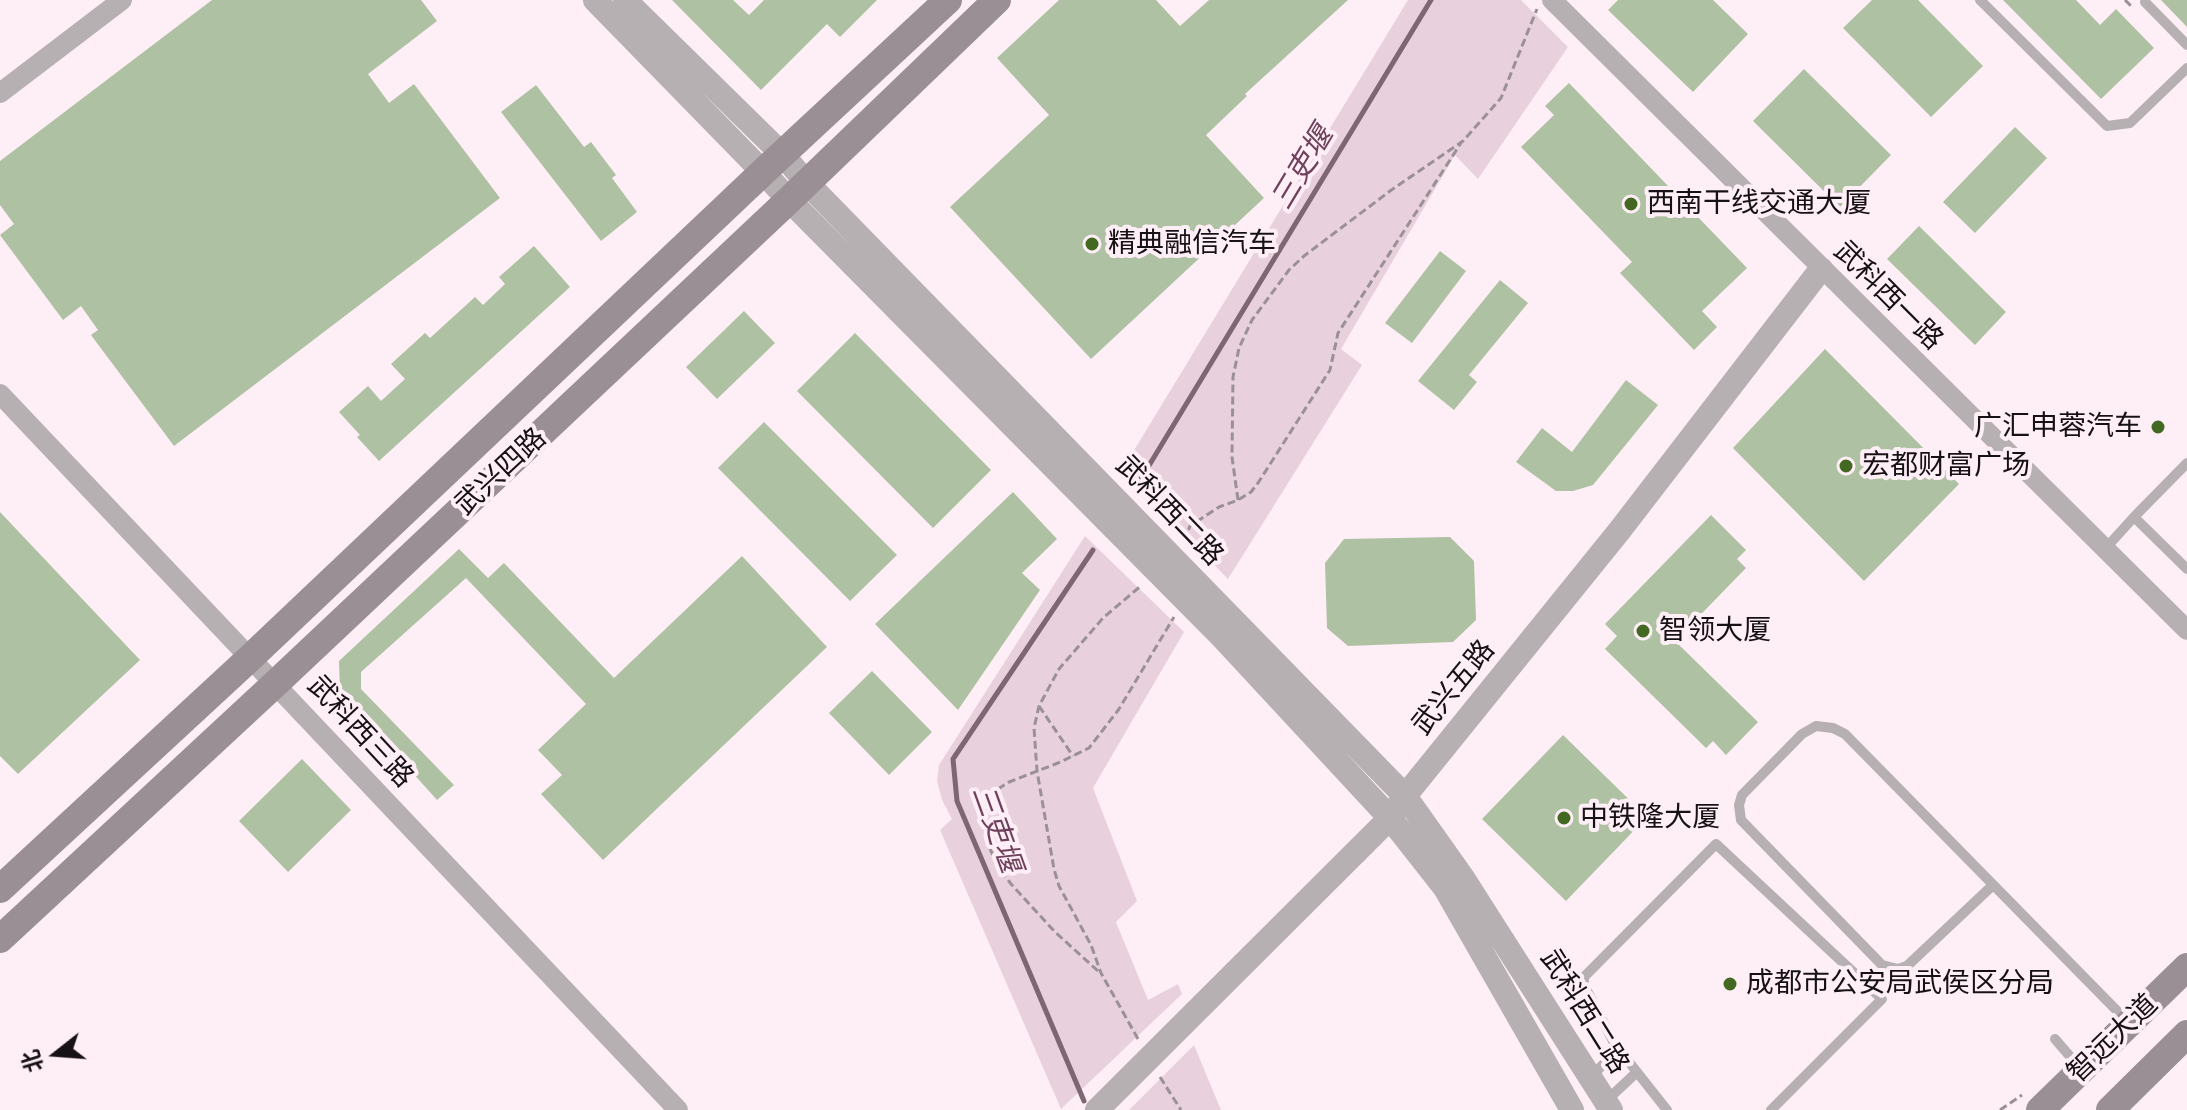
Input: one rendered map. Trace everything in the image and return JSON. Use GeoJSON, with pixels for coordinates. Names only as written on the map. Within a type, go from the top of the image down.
{"type":"FeatureCollection","features":[{"type":"Feature","properties":{"kind":"main road","name":"武兴四路"},"geometry":{"type":"LineString","coordinates":[[0,889],[250,658],[948,0]]}},
{"type":"Feature","properties":{"kind":"main road","name":"武兴四路"},"geometry":{"type":"LineString","coordinates":[[0,939],[275,684],[997,0]]}},
{"type":"Feature","properties":{"kind":"main road","name":"智远大道"},"geometry":{"type":"LineString","coordinates":[[2040,1110],[2187,967]]}},
{"type":"Feature","properties":{"kind":"main road","name":"智远大道"},"geometry":{"type":"LineString","coordinates":[[2110,1110],[2187,1034]]}},
{"type":"Feature","properties":{"kind":"street"},"geometry":{"type":"LineString","coordinates":[[0,93],[122,0]]}},
{"type":"Feature","properties":{"kind":"street","name":"武科西二路"},"geometry":{"type":"LineString","coordinates":[[595,0],[773,163]]}},
{"type":"Feature","properties":{"kind":"street","name":"武科西二路"},"geometry":{"type":"LineString","coordinates":[[625,0],[798,191],[1168,568],[1405,796],[1463,878],[1608,1106]]}},
{"type":"Feature","properties":{"kind":"street","name":"武科西一路"},"geometry":{"type":"LineString","coordinates":[[1552,0],[2187,630]]}},
{"type":"Feature","properties":{"kind":"street","name":"武兴五路"},"geometry":{"type":"LineString","coordinates":[[1097,1110],[1390,818],[1620,530],[1821,269]]}},
{"type":"Feature","properties":{"kind":"street","name":"武科西三路"},"geometry":{"type":"LineString","coordinates":[[0,394],[678,1110]]}},
{"type":"Feature","properties":{"kind":"street","name":"武科西二路"},"geometry":{"type":"LineString","coordinates":[[1168,568],[1185,599],[1390,818],[1445,888],[1572,1110]]}},
{"type":"Feature","properties":{"kind":"lane"},"geometry":{"type":"LineString","coordinates":[[1980,0],[2107,126],[2130,123],[2187,68]]}},
{"type":"Feature","properties":{"kind":"lane"},"geometry":{"type":"LineString","coordinates":[[2145,2],[2187,45]]}},
{"type":"Feature","properties":{"kind":"lane"},"geometry":{"type":"LineString","coordinates":[[2105,549],[2187,463]]}},
{"type":"Feature","properties":{"kind":"lane"},"geometry":{"type":"LineString","coordinates":[[2134,517],[2187,569]]}},
{"type":"Feature","properties":{"kind":"lane"},"geometry":{"type":"LineString","coordinates":[[1993,885],[1907,966],[1898,969],[1882,965],[1741,820],[1739,805],[1742,795],[1802,734],[1816,726],[1833,728],[1845,734],[2129,1023]]}},
{"type":"Feature","properties":{"kind":"lane"},"geometry":{"type":"LineString","coordinates":[[1667,1110],[1618,1049],[1584,985],[1584,977],[1716,844],[1882,999],[1771,1110]]}},
{"type":"Feature","properties":{"kind":"lane"},"geometry":{"type":"LineString","coordinates":[[2055,1039],[2082,1069]]}},
{"type":"Feature","properties":{"kind":"lane"},"geometry":{"type":"LineString","coordinates":[[1590,1078],[1618,1049]]}},
{"type":"Feature","properties":{"kind":"lane"},"geometry":{"type":"LineString","coordinates":[[1608,1106],[1637,1072]]}},
{"type":"Feature","properties":{"kind":"path"},"geometry":{"type":"LineString","coordinates":[[1181,1110],[1101,973],[1091,945],[1059,886],[1037,771],[1034,728],[1039,706],[1059,669],[1103,618],[1168,568],[1190,526],[1219,507],[1251,492],[1258,483],[1330,370],[1338,333],[1463,141],[1501,98],[1541,0]]}},
{"type":"Feature","properties":{"kind":"path"},"geometry":{"type":"LineString","coordinates":[[1238,500],[1232,457],[1233,377],[1239,348],[1252,320],[1289,270],[1304,256],[1463,141]]}},
{"type":"Feature","properties":{"kind":"path"},"geometry":{"type":"LineString","coordinates":[[1101,973],[1055,932],[1011,884],[990,849],[984,819],[998,789],[1089,748],[1119,709],[1185,599]]}},
{"type":"Feature","properties":{"kind":"path"},"geometry":{"type":"LineString","coordinates":[[1039,706],[1073,756]]}},
{"type":"Feature","properties":{"kind":"path"},"geometry":{"type":"LineString","coordinates":[[1172,1098],[1174,1110]]}},
{"type":"Feature","properties":{"kind":"shaded area"},"geometry":{"type":"Polygon","coordinates":[[[1408,0],[1521,0],[1568,47],[1478,179],[1455,155],[1341,349],[1362,365],[1228,579],[1122,470],[1408,0]]]}},
{"type":"Feature","properties":{"kind":"shaded area"},"geometry":{"type":"Polygon","coordinates":[[[1085,536],[1184,632],[1093,788],[1137,901],[1116,922],[1148,1000],[1178,984],[1182,994],[1061,1109],[940,830],[952,819],[937,781],[939,765],[1085,536]]]}},
{"type":"Feature","properties":{"kind":"shaded area"},"geometry":{"type":"Polygon","coordinates":[[[1194,1045],[1221,1110],[1129,1110],[1194,1045]]]}},
{"type":"Feature","properties":{"kind":"building"},"geometry":{"type":"Polygon","coordinates":[[[212,0],[421,0],[437,21],[368,74],[389,103],[414,84],[500,198],[174,446],[91,335],[98,330],[81,306],[63,320],[0,235],[14,224],[0,205],[0,161],[212,0]]]}},
{"type":"Feature","properties":{"kind":"building"},"geometry":{"type":"Polygon","coordinates":[[[672,0],[733,0],[749,15],[764,0],[877,0],[840,37],[827,24],[761,90],[672,0]]]}},
{"type":"Feature","properties":{"kind":"building"},"geometry":{"type":"Polygon","coordinates":[[[1059,0],[1156,0],[1180,26],[1209,0],[1348,0],[1245,94],[1247,96],[1206,135],[1264,198],[1091,359],[950,207],[1049,115],[997,58],[1059,0]]]}},
{"type":"Feature","properties":{"kind":"building"},"geometry":{"type":"Polygon","coordinates":[[[1618,0],[1713,0],[1748,34],[1693,92],[1608,10],[1618,0]]]}},
{"type":"Feature","properties":{"kind":"building"},"geometry":{"type":"Polygon","coordinates":[[[1872,0],[1918,0],[1983,66],[1931,117],[1843,28],[1872,0]]]}},
{"type":"Feature","properties":{"kind":"building"},"geometry":{"type":"Polygon","coordinates":[[[2003,0],[2076,0],[2100,25],[2116,9],[2154,48],[2101,99],[2003,0]]]}},
{"type":"Feature","properties":{"kind":"building"},"geometry":{"type":"Polygon","coordinates":[[[2161,0],[2187,0],[2187,27],[2161,0]]]}},
{"type":"Feature","properties":{"kind":"building"},"geometry":{"type":"Polygon","coordinates":[[[1804,69],[1891,155],[1840,207],[1753,121],[1804,69]]]}},
{"type":"Feature","properties":{"kind":"building","name":"西南干线交通大厦"},"geometry":{"type":"Polygon","coordinates":[[[1569,83],[1747,268],[1702,311],[1717,327],[1694,350],[1620,273],[1632,262],[1521,147],[1554,115],[1545,106],[1569,83]]]}},
{"type":"Feature","properties":{"kind":"building"},"geometry":{"type":"Polygon","coordinates":[[[536,85],[584,147],[591,142],[616,175],[612,178],[637,212],[601,241],[501,112],[536,85]]]}},
{"type":"Feature","properties":{"kind":"building"},"geometry":{"type":"Polygon","coordinates":[[[2015,127],[2047,158],[1975,233],[1943,202],[2015,127]]]}},
{"type":"Feature","properties":{"kind":"building"},"geometry":{"type":"Polygon","coordinates":[[[1919,226],[2006,312],[1975,345],[1887,259],[1919,226]]]}},
{"type":"Feature","properties":{"kind":"building"},"geometry":{"type":"Polygon","coordinates":[[[534,246],[570,287],[379,461],[339,412],[368,386],[381,401],[405,379],[391,364],[425,333],[430,338],[475,297],[483,305],[505,284],[499,277],[534,246]]]}},
{"type":"Feature","properties":{"kind":"building"},"geometry":{"type":"Polygon","coordinates":[[[1440,251],[1466,271],[1412,343],[1385,323],[1440,251]]]}},
{"type":"Feature","properties":{"kind":"building"},"geometry":{"type":"Polygon","coordinates":[[[1500,280],[1528,303],[1469,375],[1477,382],[1454,410],[1418,381],[1500,280]]]}},
{"type":"Feature","properties":{"kind":"building"},"geometry":{"type":"Polygon","coordinates":[[[744,311],[775,343],[717,399],[686,367],[744,311]]]}},
{"type":"Feature","properties":{"kind":"building"},"geometry":{"type":"Polygon","coordinates":[[[855,333],[991,470],[933,528],[797,391],[855,333]]]}},
{"type":"Feature","properties":{"kind":"building","name":"宏都财富广场"},"geometry":{"type":"Polygon","coordinates":[[[1825,349],[1959,484],[1864,581],[1733,448],[1825,349]]]}},
{"type":"Feature","properties":{"kind":"building"},"geometry":{"type":"Polygon","coordinates":[[[1626,380],[1658,405],[1593,485],[1573,491],[1556,491],[1516,462],[1542,428],[1572,452],[1626,380]]]}},
{"type":"Feature","properties":{"kind":"building"},"geometry":{"type":"Polygon","coordinates":[[[764,422],[897,555],[850,601],[718,468],[764,422]]]}},
{"type":"Feature","properties":{"kind":"building"},"geometry":{"type":"Polygon","coordinates":[[[1013,492],[1057,539],[1022,573],[1040,590],[958,710],[875,624],[1013,492]]]}},
{"type":"Feature","properties":{"kind":"building"},"geometry":{"type":"Polygon","coordinates":[[[0,512],[140,660],[18,774],[0,756],[0,512]]]}},
{"type":"Feature","properties":{"kind":"building","name":"智领大厦"},"geometry":{"type":"Polygon","coordinates":[[[1711,515],[1746,550],[1737,559],[1746,568],[1675,641],[1758,722],[1726,755],[1713,741],[1706,748],[1605,649],[1617,636],[1605,624],[1711,515]]]}},
{"type":"Feature","properties":{"kind":"building"},"geometry":{"type":"Polygon","coordinates":[[[1450,537],[1474,561],[1476,620],[1453,642],[1348,646],[1327,628],[1325,563],[1344,539],[1450,537]]]}},
{"type":"Feature","properties":{"kind":"building"},"geometry":{"type":"Polygon","coordinates":[[[459,549],[488,578],[504,563],[614,678],[742,556],[827,647],[603,860],[541,794],[562,775],[538,750],[586,704],[466,578],[361,672],[361,689],[454,785],[437,800],[340,692],[339,661],[459,549]]]}},
{"type":"Feature","properties":{"kind":"building"},"geometry":{"type":"Polygon","coordinates":[[[872,671],[932,732],[889,775],[829,713],[872,671]]]}},
{"type":"Feature","properties":{"kind":"building","name":"中铁隆大厦"},"geometry":{"type":"Polygon","coordinates":[[[1563,735],[1647,817],[1566,901],[1482,819],[1563,735]]]}},
{"type":"Feature","properties":{"kind":"building"},"geometry":{"type":"Polygon","coordinates":[[[302,759],[351,810],[288,872],[239,821],[302,759]]]}},
{"type":"Feature","properties":{"kind":"waterway","name":"三吏堰"},"geometry":{"type":"LineString","coordinates":[[1139,482],[1431,0]]}},
{"type":"Feature","properties":{"kind":"waterway","name":"三吏堰"},"geometry":{"type":"LineString","coordinates":[[1084,1101],[957,801],[953,759],[1093,550]]}},
{"type":"Feature","properties":{"kind":"place","name":"西南干线交通大厦"},"geometry":{"type":"Point","coordinates":[1631,204]}},
{"type":"Feature","properties":{"kind":"place","name":"精典融信汽车"},"geometry":{"type":"Point","coordinates":[1092,244]}},
{"type":"Feature","properties":{"kind":"place","name":"广汇申蓉汽车"},"geometry":{"type":"Point","coordinates":[2158,427]}},
{"type":"Feature","properties":{"kind":"place","name":"宏都财富广场"},"geometry":{"type":"Point","coordinates":[1846,466]}},
{"type":"Feature","properties":{"kind":"place","name":"智领大厦"},"geometry":{"type":"Point","coordinates":[1643,631]}},
{"type":"Feature","properties":{"kind":"place","name":"中铁隆大厦"},"geometry":{"type":"Point","coordinates":[1564,818]}},
{"type":"Feature","properties":{"kind":"place","name":"成都市公安局武侯区分局"},"geometry":{"type":"Point","coordinates":[1730,984]}}]}
